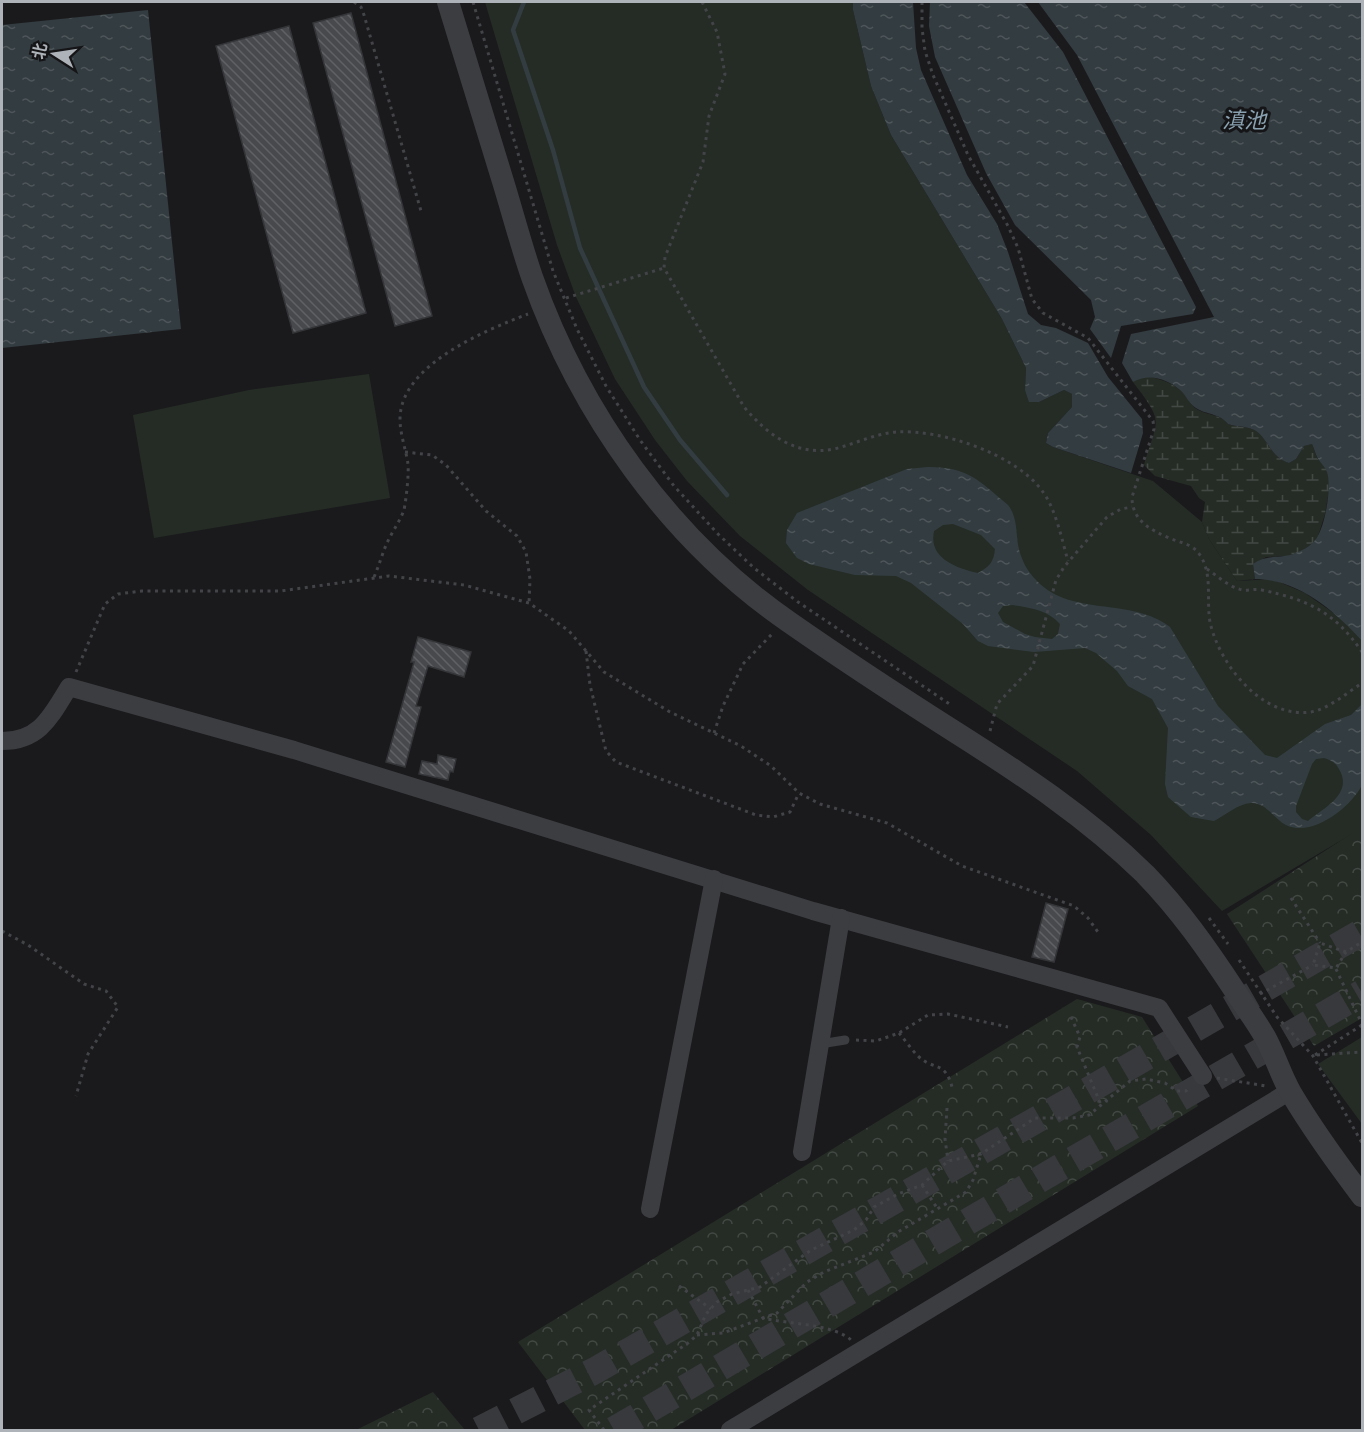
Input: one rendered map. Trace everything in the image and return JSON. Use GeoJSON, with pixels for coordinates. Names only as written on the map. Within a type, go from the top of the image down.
{"type":"FeatureCollection","features":[{"type":"Feature","properties":{"kind":"street"},"geometry":{"type":"LineString","coordinates":[[447,2],[532,278],[555,303],[557,338],[587,397],[621,452],[657,500],[702,549],[740,585],[786,620],[1039,785],[1089,824],[1143,873],[1176,908],[1253,999],[1266,1039],[1290,1091],[1323,1145],[1362,1196]]}},
{"type":"Feature","properties":{"kind":"street"},"geometry":{"type":"LineString","coordinates":[[2,741],[31,736],[47,722],[69,687],[294,750],[841,918],[1159,1008],[1203,1076]]}},
{"type":"Feature","properties":{"kind":"street"},"geometry":{"type":"LineString","coordinates":[[650,1209],[714,879]]}},
{"type":"Feature","properties":{"kind":"street"},"geometry":{"type":"LineString","coordinates":[[802,1152],[841,918]]}},
{"type":"Feature","properties":{"kind":"street"},"geometry":{"type":"LineString","coordinates":[[730,1431],[1290,1091]]}},
{"type":"Feature","properties":{"kind":"lane"},"geometry":{"type":"LineString","coordinates":[[820,1044],[845,1040]]}},
{"type":"Feature","properties":{"kind":"path"},"geometry":{"type":"LineString","coordinates":[[354,2],[361,7],[364,15],[421,211]]}},
{"type":"Feature","properties":{"kind":"path"},"geometry":{"type":"LineString","coordinates":[[473,2],[553,271],[555,303],[577,329],[606,386],[639,440],[674,486],[717,534],[754,568],[798,602],[951,705]]}},
{"type":"Feature","properties":{"kind":"path"},"geometry":{"type":"LineString","coordinates":[[702,2],[717,32],[724,74],[709,116],[703,162],[665,257],[664,268],[744,407],[777,439],[792,446],[814,451],[834,449],[895,432],[921,433],[960,440],[990,452],[1020,470],[1043,492],[1056,520],[1068,561]]}},
{"type":"Feature","properties":{"kind":"path"},"geometry":{"type":"LineString","coordinates":[[922,2],[925,51],[968,155],[1018,248],[1032,298],[1043,313],[1088,338],[1153,421],[1154,429],[1137,480],[1132,507],[1136,516],[1145,524],[1169,538],[1193,547],[1199,553],[1208,574],[1208,608],[1215,638],[1227,660],[1257,696],[1282,708],[1310,712],[1320,709],[1362,683]]}},
{"type":"Feature","properties":{"kind":"path"},"geometry":{"type":"LineString","coordinates":[[375,577],[387,543],[404,511],[408,467],[400,420],[401,405],[416,379],[461,345],[487,330],[601,286],[664,268]]}},
{"type":"Feature","properties":{"kind":"path"},"geometry":{"type":"LineString","coordinates":[[405,452],[432,455],[446,465],[486,511],[517,536],[526,552],[530,579],[529,603]]}},
{"type":"Feature","properties":{"kind":"path"},"geometry":{"type":"LineString","coordinates":[[999,737],[990,731],[997,704],[1033,666],[1056,580],[1068,561],[1107,516],[1121,509],[1132,507]]}},
{"type":"Feature","properties":{"kind":"path"},"geometry":{"type":"LineString","coordinates":[[1206,568],[1240,590],[1256,589],[1292,597],[1319,609],[1348,632],[1362,652]]}},
{"type":"Feature","properties":{"kind":"path"},"geometry":{"type":"LineString","coordinates":[[69,687],[105,604],[118,594],[142,591],[281,591],[389,576],[465,585],[529,603],[568,631],[604,672],[670,712],[741,746],[771,766],[799,793],[820,804],[887,823],[962,866],[1074,906],[1088,918],[1100,935]]}},
{"type":"Feature","properties":{"kind":"path"},"geometry":{"type":"LineString","coordinates":[[714,733],[723,706],[743,664],[786,620]]}},
{"type":"Feature","properties":{"kind":"path"},"geometry":{"type":"LineString","coordinates":[[585,649],[590,685],[606,751],[616,762],[756,815],[773,817],[790,812],[799,793]]}},
{"type":"Feature","properties":{"kind":"path"},"geometry":{"type":"LineString","coordinates":[[1291,898],[1320,943],[1346,952]]}},
{"type":"Feature","properties":{"kind":"path"},"geometry":{"type":"LineString","coordinates":[[1202,909],[1230,946]]}},
{"type":"Feature","properties":{"kind":"path"},"geometry":{"type":"LineString","coordinates":[[2,931],[28,945],[84,984],[106,991],[118,1007],[88,1054],[76,1096]]}},
{"type":"Feature","properties":{"kind":"path"},"geometry":{"type":"LineString","coordinates":[[1336,968],[1346,952],[1362,942]]}},
{"type":"Feature","properties":{"kind":"path"},"geometry":{"type":"LineString","coordinates":[[1313,965],[1320,943]]}},
{"type":"Feature","properties":{"kind":"path"},"geometry":{"type":"LineString","coordinates":[[1236,956],[1253,999],[1277,1017],[1314,1055],[1362,1143]]}},
{"type":"Feature","properties":{"kind":"path"},"geometry":{"type":"LineString","coordinates":[[1253,999],[1313,965],[1336,968]]}},
{"type":"Feature","properties":{"kind":"path"},"geometry":{"type":"LineString","coordinates":[[1314,1055],[1362,1025],[1336,968]]}},
{"type":"Feature","properties":{"kind":"path"},"geometry":{"type":"LineString","coordinates":[[845,1040],[876,1041],[899,1033],[928,1015],[948,1014],[1008,1027]]}},
{"type":"Feature","properties":{"kind":"path"},"geometry":{"type":"LineString","coordinates":[[1071,1017],[1080,1037],[1077,1047],[1101,1105]]}},
{"type":"Feature","properties":{"kind":"path"},"geometry":{"type":"LineString","coordinates":[[899,1033],[916,1055],[943,1069],[952,1087]]}},
{"type":"Feature","properties":{"kind":"path"},"geometry":{"type":"LineString","coordinates":[[1314,1055],[1362,1052]]}},
{"type":"Feature","properties":{"kind":"path"},"geometry":{"type":"LineString","coordinates":[[697,1335],[706,1314],[717,1302],[732,1294],[760,1287],[811,1250],[854,1230],[866,1220],[874,1208],[922,1185],[948,1161],[981,1154],[1035,1118],[1073,1118],[1089,1115],[1130,1081],[1146,1079],[1165,1083],[1177,1091],[1186,1091],[1203,1076],[1290,1091]]}},
{"type":"Feature","properties":{"kind":"path"},"geometry":{"type":"LineString","coordinates":[[947,1108],[945,1139],[948,1161]]}},
{"type":"Feature","properties":{"kind":"path"},"geometry":{"type":"LineString","coordinates":[[604,1431],[589,1410],[639,1378],[697,1335],[723,1332],[777,1312],[807,1282],[824,1272],[874,1252],[898,1232],[966,1192],[973,1180],[981,1154]]}},
{"type":"Feature","properties":{"kind":"path"},"geometry":{"type":"LineString","coordinates":[[922,1185],[938,1209]]}},
{"type":"Feature","properties":{"kind":"path"},"geometry":{"type":"LineString","coordinates":[[679,1286],[711,1309]]}},
{"type":"Feature","properties":{"kind":"path"},"geometry":{"type":"LineString","coordinates":[[748,1290],[763,1318],[825,1328],[845,1335],[861,1350]]}},
{"type":"Feature","properties":{"kind":"green space"},"geometry":{"type":"Polygon","coordinates":[[[485,2],[853,2],[871,86],[891,135],[1002,319],[1026,368],[1025,390],[1039,402],[1064,390],[1072,394],[1072,407],[1048,433],[1046,443],[1153,481],[1202,522],[1209,539],[1237,581],[1272,579],[1305,593],[1342,619],[1362,641],[1362,828],[1222,911],[1151,835],[1077,771],[808,590],[740,536],[687,481],[655,440],[615,379],[576,297],[557,245],[485,2]]]}},
{"type":"Feature","properties":{"kind":"green space"},"geometry":{"type":"Polygon","coordinates":[[[369,374],[390,498],[154,538],[133,415],[249,390],[369,374]]]}},
{"type":"Feature","properties":{"kind":"green space"},"geometry":{"type":"Polygon","coordinates":[[[1144,376],[1163,380],[1176,387],[1199,411],[1221,418],[1228,424],[1256,431],[1278,457],[1289,463],[1296,459],[1304,446],[1312,444],[1317,458],[1327,469],[1330,484],[1325,514],[1314,542],[1302,551],[1288,556],[1266,557],[1253,564],[1255,579],[1237,581],[1209,539],[1202,522],[1205,502],[1199,498],[1191,486],[1155,476],[1144,465],[1156,422],[1150,406],[1133,382],[1144,376]]]}},
{"type":"Feature","properties":{"kind":"green space"},"geometry":{"type":"Polygon","coordinates":[[[1362,827],[1362,1018],[1314,1046],[1227,914],[1362,827]]]}},
{"type":"Feature","properties":{"kind":"green space"},"geometry":{"type":"Polygon","coordinates":[[[1077,999],[1142,1017],[1198,1106],[671,1430],[585,1430],[518,1342],[1077,999]]]}},
{"type":"Feature","properties":{"kind":"green space"},"geometry":{"type":"Polygon","coordinates":[[[1362,1037],[1362,1124],[1318,1064],[1362,1037]]]}},
{"type":"Feature","properties":{"kind":"green space"},"geometry":{"type":"Polygon","coordinates":[[[433,1392],[465,1430],[356,1430],[433,1392]]]}},
{"type":"Feature","properties":{"kind":"water"},"geometry":{"type":"Polygon","coordinates":[[[853,2],[913,2],[916,48],[921,70],[967,175],[997,224],[1028,314],[1041,325],[1056,328],[1088,343],[1108,377],[1142,419],[1143,433],[1131,473],[1046,443],[1048,433],[1072,407],[1072,394],[1064,390],[1039,402],[1029,402],[1025,390],[1026,368],[1002,319],[891,135],[871,86],[853,2]]]}},
{"type":"Feature","properties":{"kind":"water"},"geometry":{"type":"Polygon","coordinates":[[[930,2],[1024,2],[1063,52],[1196,307],[1193,314],[1121,326],[1111,358],[1090,329],[1095,317],[1091,300],[1015,225],[986,173],[935,57],[929,26],[930,2]]]}},
{"type":"Feature","properties":{"kind":"water","name":"滇池"},"geometry":{"type":"Polygon","coordinates":[[[1038,2],[1362,2],[1362,641],[1328,608],[1301,591],[1271,580],[1255,579],[1253,564],[1263,559],[1299,552],[1316,539],[1322,526],[1329,487],[1326,470],[1312,444],[1304,446],[1296,459],[1289,463],[1278,457],[1256,431],[1228,424],[1221,418],[1196,408],[1180,390],[1169,382],[1151,377],[1133,382],[1122,363],[1131,334],[1214,317],[1077,55],[1038,2]]]}},
{"type":"Feature","properties":{"kind":"water"},"geometry":{"type":"Polygon","coordinates":[[[148,10],[181,329],[2,348],[2,25],[148,10]]]}},
{"type":"Feature","properties":{"kind":"water"},"geometry":{"type":"Polygon","coordinates":[[[928,467],[964,473],[981,482],[1008,505],[1015,519],[1018,545],[1025,565],[1037,581],[1051,592],[1084,603],[1138,612],[1170,627],[1218,706],[1265,755],[1277,758],[1325,724],[1351,715],[1362,704],[1362,785],[1357,794],[1330,818],[1307,827],[1296,828],[1286,825],[1266,808],[1256,803],[1241,805],[1214,821],[1191,817],[1168,797],[1165,784],[1168,728],[1152,699],[1128,686],[1117,671],[1096,653],[1085,648],[1034,652],[988,646],[978,641],[963,624],[911,583],[896,576],[855,575],[809,564],[797,558],[786,543],[787,530],[797,513],[907,469],[928,467]],[[953,524],[943,525],[934,531],[933,540],[939,555],[961,568],[978,573],[985,569],[990,564],[995,549],[981,535],[953,524]],[[1013,605],[1003,606],[998,613],[1003,622],[1025,634],[1052,639],[1058,634],[1060,624],[1050,616],[1032,609],[1013,605]],[[1324,758],[1316,759],[1296,806],[1296,812],[1302,819],[1308,821],[1335,800],[1343,786],[1343,778],[1335,763],[1324,758]]]}},
{"type":"Feature","properties":{"kind":"building"},"geometry":{"type":"Polygon","coordinates":[[[351,13],[432,316],[395,326],[313,23],[351,13]]]}},
{"type":"Feature","properties":{"kind":"building"},"geometry":{"type":"Polygon","coordinates":[[[289,26],[366,313],[293,333],[216,46],[289,26]]]}},
{"type":"Feature","properties":{"kind":"building"},"geometry":{"type":"Polygon","coordinates":[[[418,637],[471,652],[464,677],[428,666],[416,706],[421,707],[405,767],[386,762],[414,662],[411,662],[418,637]]]}},
{"type":"Feature","properties":{"kind":"building"},"geometry":{"type":"Polygon","coordinates":[[[438,755],[456,759],[453,772],[450,771],[448,780],[419,774],[422,761],[437,764],[438,755]]]}},
{"type":"Feature","properties":{"kind":"building"},"geometry":{"type":"Polygon","coordinates":[[[1046,903],[1068,909],[1054,962],[1032,957],[1046,903]]]}},
{"type":"Feature","properties":{"kind":"waterway"},"geometry":{"type":"LineString","coordinates":[[524,2],[513,30],[553,150],[580,248],[644,387],[680,440],[727,495]]}},
{"type":"Feature","properties":{"kind":"tunnel"},"geometry":{"type":"LineString","coordinates":[[479,1430],[596,1370],[1362,932]]}},
{"type":"Feature","properties":{"kind":"tunnel"},"geometry":{"type":"LineString","coordinates":[[614,1430],[1362,993]]}}]}
